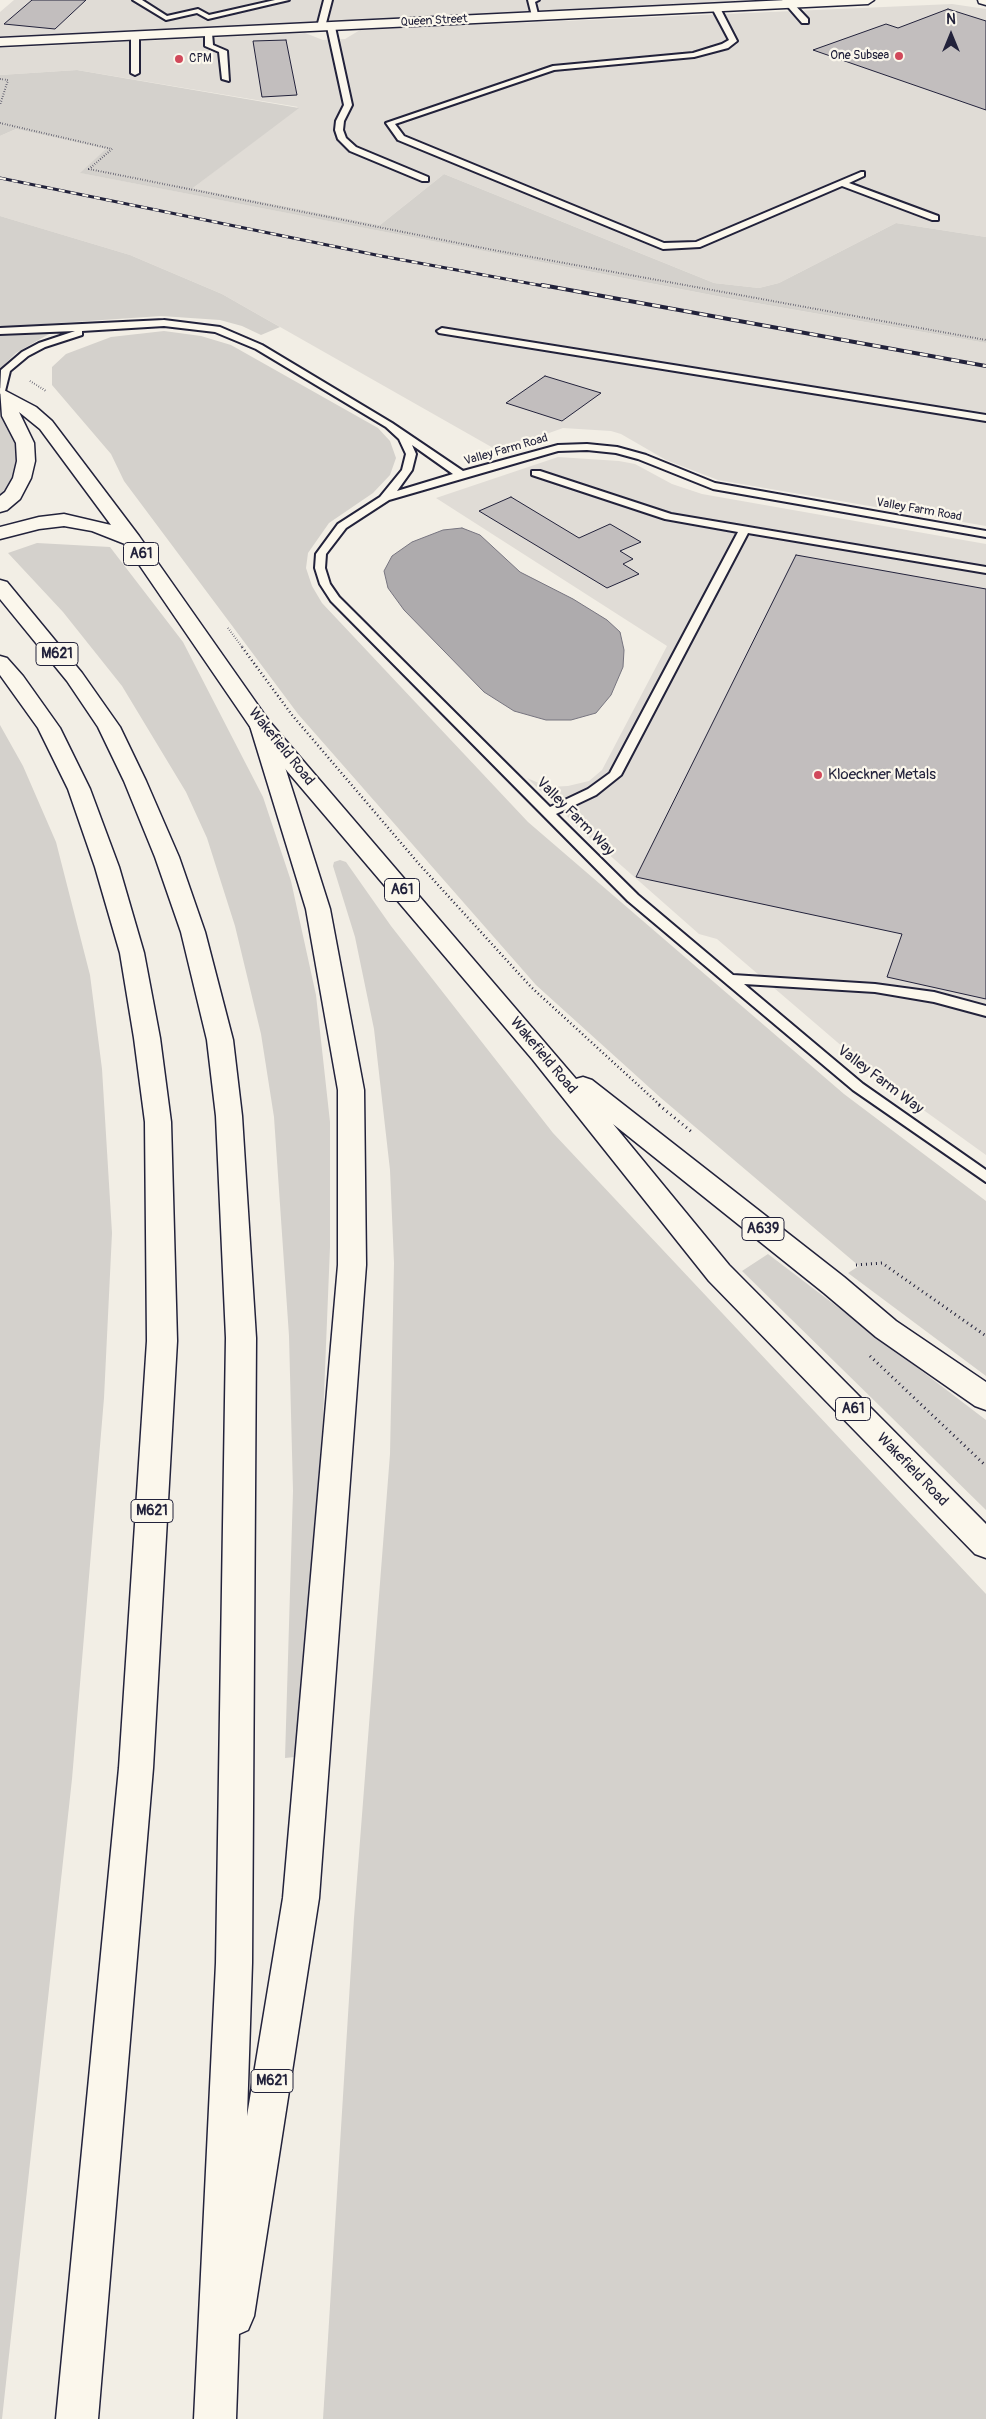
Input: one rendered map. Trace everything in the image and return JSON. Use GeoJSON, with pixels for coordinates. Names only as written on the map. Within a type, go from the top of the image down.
{"type":"FeatureCollection","features":[{"type":"Feature","properties":{"kind":"main road","name":"Queen Street"},"geometry":{"type":"LineString","coordinates":[[0,42],[716,8],[788,2],[868,0]]}},
{"type":"Feature","properties":{"kind":"main road"},"geometry":{"type":"LineString","coordinates":[[0,506],[13,495],[22,478],[26,461],[25,443],[10,416],[2,394]]}},
{"type":"Feature","properties":{"kind":"main road","name":"Wakefield Road"},"geometry":{"type":"LineString","coordinates":[[2,394],[30,411],[46,426],[132,540],[261,726],[542,1054],[719,1273],[986,1545]]}},
{"type":"Feature","properties":{"kind":"main road","name":"A61"},"geometry":{"type":"LineString","coordinates":[[0,533],[39,522],[64,520],[97,526],[132,540]]}},
{"type":"Feature","properties":{"kind":"main road","name":"M621"},"geometry":{"type":"LineString","coordinates":[[0,586],[75,677],[108,727],[135,781],[167,858],[192,932],[220,1040],[228,1116],[241,1338],[234,1963],[216,2419]]}},
{"type":"Feature","properties":{"kind":"main road","name":"M621"},"geometry":{"type":"LineString","coordinates":[[0,662],[16,680],[49,728],[79,789],[107,866],[132,953],[147,1038],[158,1122],[162,1341],[136,1768],[79,2405]]}},
{"type":"Feature","properties":{"kind":"main road","name":"M621"},"geometry":{"type":"LineString","coordinates":[[216,2419],[301,1898],[352,1265],[351,1090],[318,909],[261,726]]}},
{"type":"Feature","properties":{"kind":"main road","name":"A639"},"geometry":{"type":"LineString","coordinates":[[542,1054],[834,1285],[886,1329],[986,1398]]}},
{"type":"Feature","properties":{"kind":"lane"},"geometry":{"type":"LineString","coordinates":[[137,0],[166,18],[198,11],[208,17],[285,0]]}},
{"type":"Feature","properties":{"kind":"lane"},"geometry":{"type":"LineString","coordinates":[[328,0],[326,27],[348,105],[340,121],[342,139],[354,149],[425,179]]}},
{"type":"Feature","properties":{"kind":"lane"},"geometry":{"type":"LineString","coordinates":[[535,0],[530,1],[536,16]]}},
{"type":"Feature","properties":{"kind":"lane"},"geometry":{"type":"LineString","coordinates":[[788,2],[805,21]]}},
{"type":"Feature","properties":{"kind":"lane"},"geometry":{"type":"LineString","coordinates":[[716,8],[733,41],[725,46],[694,55],[553,68],[390,123],[401,138],[663,246],[696,245],[861,174]]}},
{"type":"Feature","properties":{"kind":"lane"},"geometry":{"type":"LineString","coordinates":[[208,33],[209,46],[223,51],[226,79]]}},
{"type":"Feature","properties":{"kind":"lane"},"geometry":{"type":"LineString","coordinates":[[135,36],[135,73]]}},
{"type":"Feature","properties":{"kind":"lane"},"geometry":{"type":"LineString","coordinates":[[842,183],[935,218]]}},
{"type":"Feature","properties":{"kind":"lane","name":"Valley Farm Road"},"geometry":{"type":"LineString","coordinates":[[92,328],[164,323],[217,329],[259,347],[389,425],[461,475],[558,448],[587,447],[617,450],[642,457],[688,478],[729,490],[986,534]]}},
{"type":"Feature","properties":{"kind":"lane"},"geometry":{"type":"LineString","coordinates":[[0,331],[92,328]]}},
{"type":"Feature","properties":{"kind":"lane"},"geometry":{"type":"LineString","coordinates":[[2,394],[6,370],[25,354],[42,345],[92,328]]}},
{"type":"Feature","properties":{"kind":"lane"},"geometry":{"type":"LineString","coordinates":[[442,331],[986,418]]}},
{"type":"Feature","properties":{"kind":"lane","name":"Valley Farm Way"},"geometry":{"type":"LineString","coordinates":[[389,425],[402,438],[411,454],[407,470],[399,483],[384,499],[356,515],[331,539],[321,554],[320,568],[325,584],[335,599],[633,898],[858,1087],[986,1177]]}},
{"type":"Feature","properties":{"kind":"lane"},"geometry":{"type":"LineString","coordinates":[[536,473],[669,517],[986,570]]}},
{"type":"Feature","properties":{"kind":"lane"},"geometry":{"type":"LineString","coordinates":[[384,499],[461,475]]}},
{"type":"Feature","properties":{"kind":"lane"},"geometry":{"type":"LineString","coordinates":[[547,813],[592,792],[615,775],[744,530]]}},
{"type":"Feature","properties":{"kind":"lane"},"geometry":{"type":"LineString","coordinates":[[728,979],[875,988],[934,998],[986,1011]]}},
{"type":"Feature","properties":{"kind":"path"},"geometry":{"type":"LineString","coordinates":[[0,79],[8,80],[0,105]]}},
{"type":"Feature","properties":{"kind":"path"},"geometry":{"type":"LineString","coordinates":[[0,122],[112,149],[89,169],[493,250],[986,340]]}},
{"type":"Feature","properties":{"kind":"path"},"geometry":{"type":"LineString","coordinates":[[6,370],[43,388],[48,394]]}},
{"type":"Feature","properties":{"kind":"path"},"geometry":{"type":"LineString","coordinates":[[223,621],[292,716],[419,864],[531,987],[654,1101],[699,1139]]}},
{"type":"Feature","properties":{"kind":"path"},"geometry":{"type":"LineString","coordinates":[[834,1285],[850,1265],[882,1263],[986,1336]]}},
{"type":"Feature","properties":{"kind":"path"},"geometry":{"type":"LineString","coordinates":[[866,1352],[986,1466]]}},
{"type":"Feature","properties":{"kind":"shaded area"},"geometry":{"type":"Polygon","coordinates":[[[14,0],[787,0],[0,37],[0,12],[14,0]]]}},
{"type":"Feature","properties":{"kind":"shaded area"},"geometry":{"type":"Polygon","coordinates":[[[952,4],[986,9],[986,237],[896,223],[779,283],[759,288],[714,283],[444,174],[380,225],[193,188],[298,107],[77,70],[0,75],[0,48],[305,33],[323,40],[345,39],[360,30],[952,4]]]}},
{"type":"Feature","properties":{"kind":"shaded area"},"geometry":{"type":"Polygon","coordinates":[[[77,70],[299,108],[193,188],[380,225],[444,174],[714,283],[759,288],[779,283],[896,223],[986,237],[986,343],[727,298],[80,173],[106,149],[16,129],[0,136],[0,75],[77,70]]]}},
{"type":"Feature","properties":{"kind":"shaded area"},"geometry":{"type":"Polygon","coordinates":[[[16,129],[107,149],[81,173],[727,298],[986,343],[986,526],[718,480],[666,460],[621,434],[611,431],[563,428],[510,447],[495,449],[222,294],[130,255],[0,216],[0,136],[16,129]]]}},
{"type":"Feature","properties":{"kind":"shaded area"},"geometry":{"type":"Polygon","coordinates":[[[0,216],[130,255],[222,294],[280,327],[261,335],[242,326],[220,320],[161,316],[0,327],[0,216]]]}},
{"type":"Feature","properties":{"kind":"shaded area"},"geometry":{"type":"Polygon","coordinates":[[[164,331],[201,336],[231,345],[378,428],[390,441],[396,458],[390,475],[373,493],[329,523],[308,553],[306,568],[312,586],[322,603],[528,822],[844,1094],[986,1201],[986,1376],[848,1273],[859,1266],[661,1098],[536,985],[298,714],[124,481],[111,454],[52,385],[52,367],[66,354],[111,337],[164,331]]]}},
{"type":"Feature","properties":{"kind":"shaded area"},"geometry":{"type":"Polygon","coordinates":[[[49,334],[16,353],[0,369],[0,336],[49,334]]]}},
{"type":"Feature","properties":{"kind":"shaded area"},"geometry":{"type":"Polygon","coordinates":[[[0,408],[15,422],[24,459],[0,501],[0,408]]]}},
{"type":"Feature","properties":{"kind":"shaded area"},"geometry":{"type":"Polygon","coordinates":[[[558,457],[619,461],[635,464],[672,484],[702,494],[986,544],[986,1155],[879,1078],[717,939],[699,934],[589,837],[527,778],[548,787],[568,786],[589,781],[602,770],[667,646],[436,498],[558,457]]]}},
{"type":"Feature","properties":{"kind":"shaded area"},"geometry":{"type":"Polygon","coordinates":[[[462,528],[480,535],[520,572],[573,599],[607,620],[620,632],[624,650],[623,667],[611,695],[596,713],[571,720],[546,720],[514,711],[484,692],[404,610],[388,588],[384,571],[392,556],[412,542],[443,530],[462,528]]]}},
{"type":"Feature","properties":{"kind":"shaded area"},"geometry":{"type":"Polygon","coordinates":[[[37,543],[110,547],[183,642],[263,797],[291,881],[316,995],[330,1122],[330,1247],[323,1419],[295,1757],[285,1758],[293,1491],[289,1336],[274,1117],[261,1034],[235,926],[207,838],[186,792],[122,686],[63,612],[8,553],[37,543]]]}},
{"type":"Feature","properties":{"kind":"shaded area"},"geometry":{"type":"Polygon","coordinates":[[[0,725],[23,766],[56,842],[90,975],[102,1069],[112,1233],[104,1398],[72,1779],[2,2419],[0,2419],[0,725]]]}},
{"type":"Feature","properties":{"kind":"shaded area"},"geometry":{"type":"Polygon","coordinates":[[[340,860],[346,862],[391,926],[553,1133],[986,1594],[986,2419],[323,2419],[354,1918],[390,1454],[394,1263],[390,1170],[374,1029],[355,937],[333,866],[334,862],[340,860]]]}},
{"type":"Feature","properties":{"kind":"shaded area"},"geometry":{"type":"Polygon","coordinates":[[[768,1254],[986,1420],[986,1510],[742,1271],[768,1254]]]}},
{"type":"Feature","properties":{"kind":"building"},"geometry":{"type":"Polygon","coordinates":[[[32,0],[86,0],[55,29],[4,24],[32,0]]]}},
{"type":"Feature","properties":{"kind":"building","name":"One Subsea"},"geometry":{"type":"Polygon","coordinates":[[[948,9],[986,21],[986,110],[813,50],[886,24],[898,28],[948,9]]]}},
{"type":"Feature","properties":{"kind":"building"},"geometry":{"type":"Polygon","coordinates":[[[286,40],[297,95],[262,97],[253,41],[286,40]]]}},
{"type":"Feature","properties":{"kind":"building"},"geometry":{"type":"Polygon","coordinates":[[[545,376],[601,393],[562,421],[506,403],[545,376]]]}},
{"type":"Feature","properties":{"kind":"building"},"geometry":{"type":"Polygon","coordinates":[[[511,497],[579,538],[610,524],[641,542],[620,551],[633,559],[623,564],[639,574],[607,588],[479,511],[511,497]]]}},
{"type":"Feature","properties":{"kind":"building","name":"Kloeckner Metals"},"geometry":{"type":"Polygon","coordinates":[[[796,555],[986,589],[986,999],[887,977],[902,934],[636,877],[796,555]]]}},
{"type":"Feature","properties":{"kind":"railway"},"geometry":{"type":"LineString","coordinates":[[0,178],[381,256],[549,287]]}},
{"type":"Feature","properties":{"kind":"railway"},"geometry":{"type":"LineString","coordinates":[[542,285],[986,366]]}},
{"type":"Feature","properties":{"kind":"place","name":"One Subsea"},"geometry":{"type":"Point","coordinates":[899,56]}},
{"type":"Feature","properties":{"kind":"place","name":"CPM"},"geometry":{"type":"Point","coordinates":[179,59]}},
{"type":"Feature","properties":{"kind":"place","name":"Kloeckner Metals"},"geometry":{"type":"Point","coordinates":[818,775]}}]}
